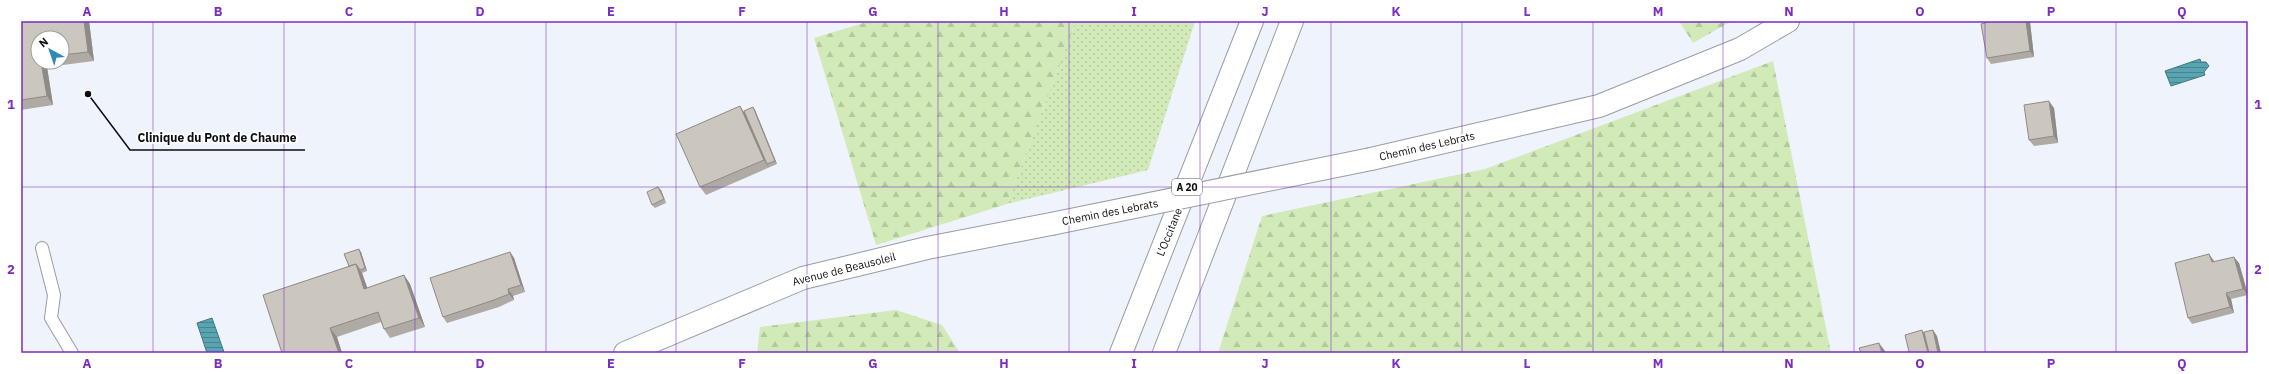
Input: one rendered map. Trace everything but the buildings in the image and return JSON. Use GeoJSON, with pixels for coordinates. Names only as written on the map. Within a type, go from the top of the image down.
{"type":"FeatureCollection","features":[{"type":"Feature","properties":{"kind":"main road","name":"L'Occitane"},"geometry":{"type":"LineString","coordinates":[[1121,353],[1252,21]]}},
{"type":"Feature","properties":{"kind":"main road"},"geometry":{"type":"LineString","coordinates":[[1164,353],[1292,21]]}},
{"type":"Feature","properties":{"kind":"main road","name":"Chemin des Lebrats"},"geometry":{"type":"LineString","coordinates":[[1051,224],[1371,159],[1599,106],[1740,49],[1788,21]]}},
{"type":"Feature","properties":{"kind":"main road","name":"Avenue de Beausoleil"},"geometry":{"type":"LineString","coordinates":[[625,353],[803,278],[927,248],[1051,224]]}},
{"type":"Feature","properties":{"kind":"lane"},"geometry":{"type":"LineString","coordinates":[[42,248],[54,295],[51,318],[72,353]]}},
{"type":"Feature","properties":{"kind":"green space"},"geometry":{"type":"Polygon","coordinates":[[[870,21],[1076,21],[1007,204],[876,245],[814,38],[870,21]]]}},
{"type":"Feature","properties":{"kind":"green space"},"geometry":{"type":"Polygon","coordinates":[[[1076,21],[1195,21],[1148,170],[1007,204],[1076,21]]]}},
{"type":"Feature","properties":{"kind":"green space"},"geometry":{"type":"Polygon","coordinates":[[[1679,21],[1732,21],[1693,43],[1679,21]]]}},
{"type":"Feature","properties":{"kind":"green space"},"geometry":{"type":"Polygon","coordinates":[[[1773,61],[1831,353],[1218,353],[1262,216],[1485,169],[1773,61]]]}},
{"type":"Feature","properties":{"kind":"green space"},"geometry":{"type":"Polygon","coordinates":[[[896,310],[942,325],[960,353],[757,353],[760,327],[896,310]]]}},
{"type":"Feature","properties":{"kind":"water"},"geometry":{"type":"Polygon","coordinates":[[[2200,59],[2201,62],[2206,62],[2209,66],[2204,72],[2205,75],[2171,86],[2165,71],[2200,59]]]}},
{"type":"Feature","properties":{"kind":"water"},"geometry":{"type":"Polygon","coordinates":[[[212,318],[224,352],[207,353],[197,323],[212,318]]]}},
{"type":"Feature","properties":{"kind":"place","name":"Clinique du Pont de Chaume"},"geometry":{"type":"Point","coordinates":[88,94]}}]}
